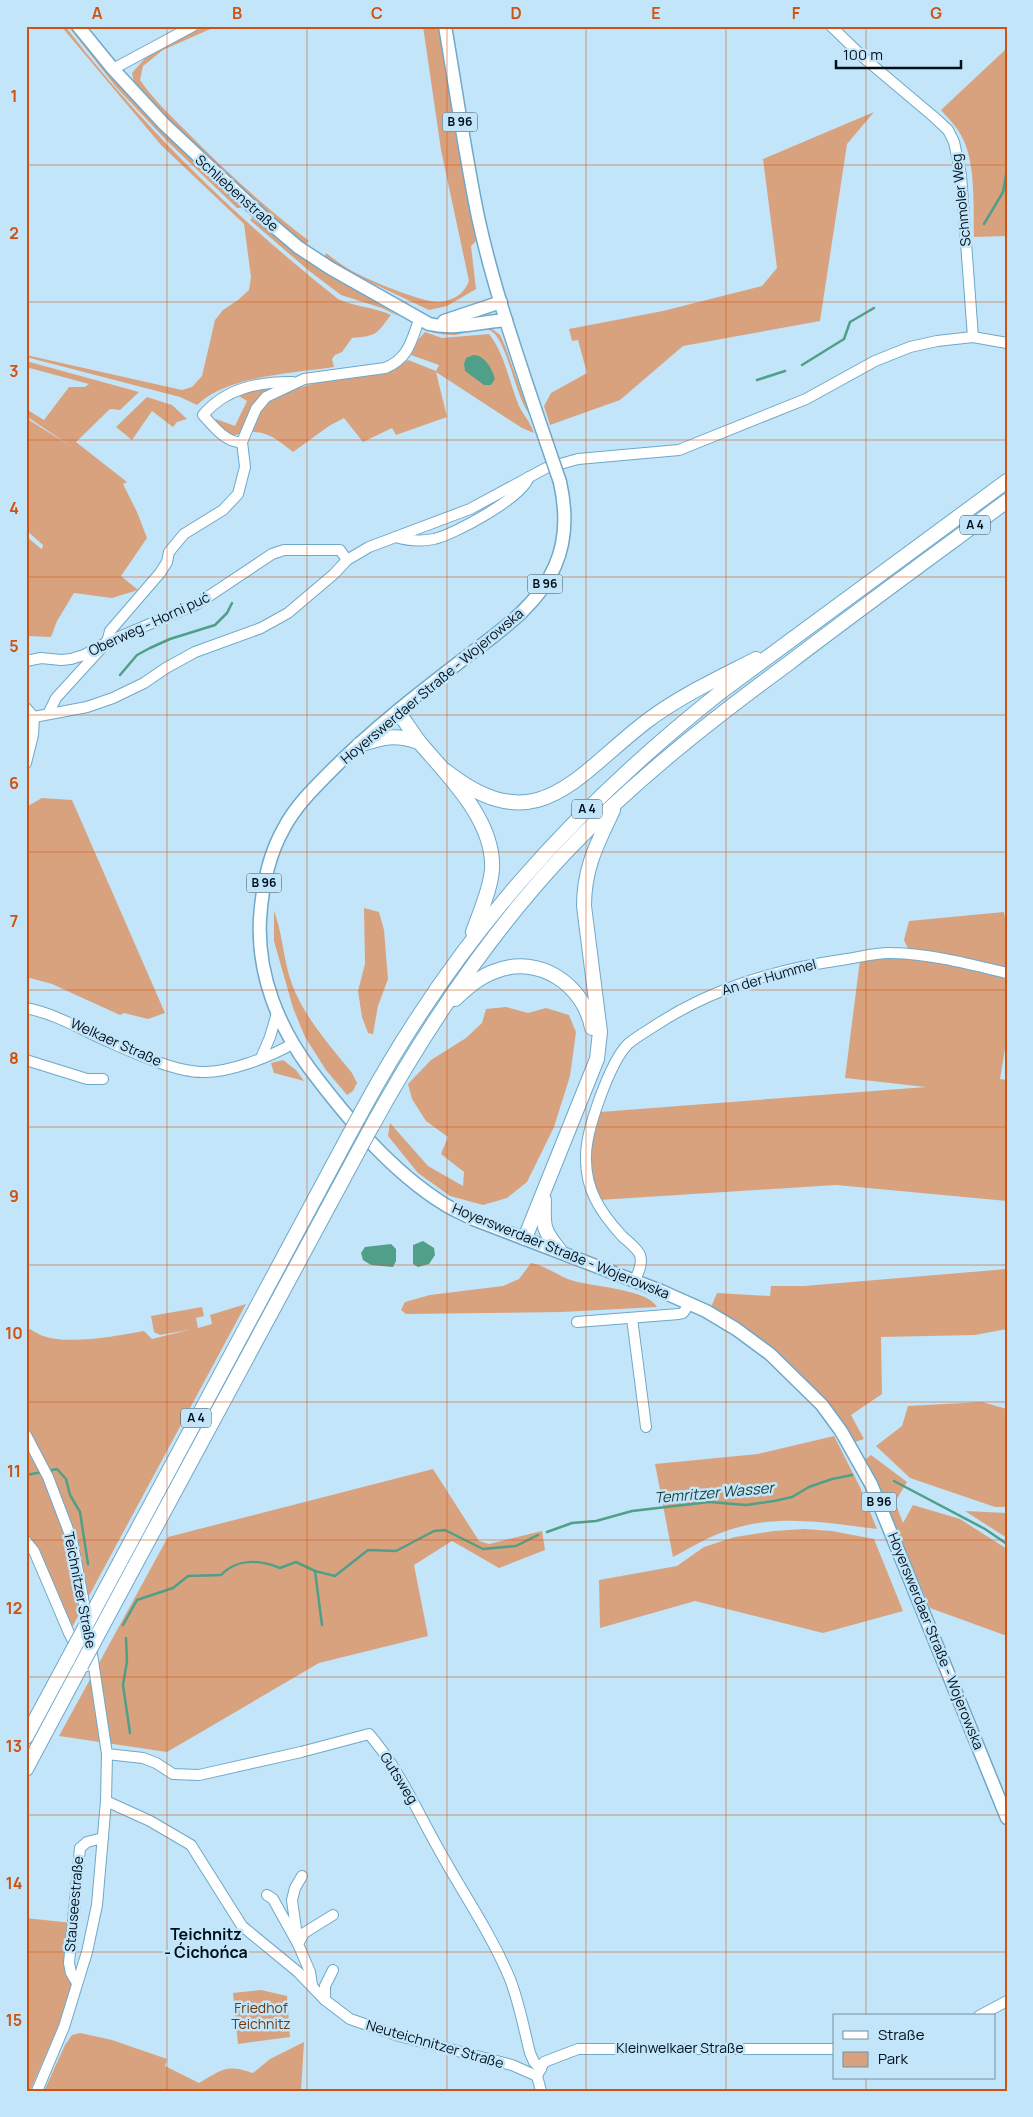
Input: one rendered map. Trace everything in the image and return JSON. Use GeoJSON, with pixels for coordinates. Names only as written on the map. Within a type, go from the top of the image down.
{"type":"FeatureCollection","features":[{"type":"Feature","properties":{"kind":"highway","name":"A 4"},"geometry":{"type":"LineString","coordinates":[[26,1737],[360,1113],[408,1031],[468,944],[530,868],[612,785],[681,724],[1007,481]]}},
{"type":"Feature","properties":{"kind":"highway","name":"A 4"},"geometry":{"type":"LineString","coordinates":[[26,1769],[372,1126],[433,1021],[464,976],[523,901],[565,853],[658,764],[745,695],[1007,501]]}},
{"type":"Feature","properties":{"kind":"highway"},"geometry":{"type":"LineString","coordinates":[[446,771],[472,790],[491,799],[511,802],[532,801],[553,794],[573,784],[647,721],[682,698],[760,657],[784,648]]}},
{"type":"Feature","properties":{"kind":"highway"},"geometry":{"type":"LineString","coordinates":[[398,712],[419,742],[446,771],[479,819],[487,836],[491,853],[490,882],[468,944]]}},
{"type":"Feature","properties":{"kind":"highway"},"geometry":{"type":"LineString","coordinates":[[358,745],[384,736],[394,736],[419,742]]}},
{"type":"Feature","properties":{"kind":"highway"},"geometry":{"type":"LineString","coordinates":[[525,1238],[597,1059],[600,1032],[584,906],[584,888],[593,851],[618,801]]}},
{"type":"Feature","properties":{"kind":"highway"},"geometry":{"type":"LineString","coordinates":[[433,1021],[459,995],[490,973],[516,967],[549,972],[571,987],[581,998],[590,1014],[593,1045],[586,1086]]}},
{"type":"Feature","properties":{"kind":"highway"},"geometry":{"type":"LineString","coordinates":[[544,1192],[543,1224],[546,1232],[560,1251]]}},
{"type":"Feature","properties":{"kind":"main road","name":"Schliebenstraße"},"geometry":{"type":"LineString","coordinates":[[78,26],[113,69],[176,137],[291,242],[330,268],[423,321],[440,327],[453,327],[506,320]]}},
{"type":"Feature","properties":{"kind":"main road","name":"B 96"},"geometry":{"type":"LineString","coordinates":[[445,26],[462,136],[478,218],[506,320]]}},
{"type":"Feature","properties":{"kind":"main road"},"geometry":{"type":"LineString","coordinates":[[423,321],[446,320],[501,302]]}},
{"type":"Feature","properties":{"kind":"main road","name":"Hoyerswerdaer Straße - Wojerowska"},"geometry":{"type":"LineString","coordinates":[[506,320],[560,482],[564,510],[562,543],[556,565],[542,590],[519,615],[358,745],[304,799],[292,815],[274,848],[268,867],[261,907],[261,953],[264,976],[277,1013],[292,1044],[320,1083],[392,1163],[419,1187],[459,1212],[690,1303],[736,1329],[770,1354],[814,1396],[841,1430],[871,1484],[1007,1818]]}},
{"type":"Feature","properties":{"kind":"street"},"geometry":{"type":"LineString","coordinates":[[113,69],[193,26]]}},
{"type":"Feature","properties":{"kind":"street","name":"Schmoler Weg"},"geometry":{"type":"LineString","coordinates":[[831,26],[864,58],[948,130],[954,142],[962,175],[973,337]]}},
{"type":"Feature","properties":{"kind":"street"},"geometry":{"type":"LineString","coordinates":[[242,442],[233,442],[203,415],[213,404],[231,392],[272,382],[295,382],[385,368],[397,363],[404,356],[423,321]]}},
{"type":"Feature","properties":{"kind":"street"},"geometry":{"type":"LineString","coordinates":[[34,717],[87,707],[113,698],[144,683],[188,656],[261,628],[288,613],[347,560],[369,547],[470,509],[546,468],[563,462],[594,457],[679,450],[806,399],[875,361],[900,350],[937,341],[973,337],[1007,343]]}},
{"type":"Feature","properties":{"kind":"street"},"geometry":{"type":"LineString","coordinates":[[48,714],[56,698],[107,642],[110,631],[160,573],[167,562],[169,552],[184,534],[223,510],[238,494],[245,467],[242,442],[256,409],[266,397],[295,382]]}},
{"type":"Feature","properties":{"kind":"street"},"geometry":{"type":"LineString","coordinates":[[396,537],[409,541],[421,541],[436,539],[454,531],[512,497],[526,485],[529,476]]}},
{"type":"Feature","properties":{"kind":"street","name":"Oberweg - Horni puć"},"geometry":{"type":"LineString","coordinates":[[26,661],[41,658],[52,660],[71,659],[197,604],[272,554],[284,550],[340,550],[347,560]]}},
{"type":"Feature","properties":{"kind":"street"},"geometry":{"type":"LineString","coordinates":[[26,708],[34,717]]}},
{"type":"Feature","properties":{"kind":"street"},"geometry":{"type":"LineString","coordinates":[[26,763],[34,717]]}},
{"type":"Feature","properties":{"kind":"street","name":"An der Hummel"},"geometry":{"type":"LineString","coordinates":[[635,1280],[641,1266],[640,1255],[608,1220],[595,1201],[587,1176],[586,1157],[587,1138],[614,1064],[629,1043],[682,1008],[707,995],[739,983],[815,963],[890,952],[952,960],[1007,973]]}},
{"type":"Feature","properties":{"kind":"street","name":"Welkaer Straße"},"geometry":{"type":"LineString","coordinates":[[26,1008],[57,1016],[107,1041],[188,1071],[202,1073],[228,1069],[261,1058],[292,1044]]}},
{"type":"Feature","properties":{"kind":"street"},"geometry":{"type":"LineString","coordinates":[[261,1058],[277,1013]]}},
{"type":"Feature","properties":{"kind":"street"},"geometry":{"type":"LineString","coordinates":[[26,1060],[87,1079],[103,1079]]}},
{"type":"Feature","properties":{"kind":"street"},"geometry":{"type":"LineString","coordinates":[[577,1322],[679,1314],[683,1313],[690,1303]]}},
{"type":"Feature","properties":{"kind":"street"},"geometry":{"type":"LineString","coordinates":[[632,1318],[646,1428]]}},
{"type":"Feature","properties":{"kind":"street","name":"Teichnitzer Straße"},"geometry":{"type":"LineString","coordinates":[[28,1439],[50,1484],[72,1540],[98,1688],[107,1754]]}},
{"type":"Feature","properties":{"kind":"street"},"geometry":{"type":"LineString","coordinates":[[26,1541],[34,1551],[69,1633],[98,1688]]}},
{"type":"Feature","properties":{"kind":"street","name":"Gutsweg"},"geometry":{"type":"LineString","coordinates":[[107,1754],[144,1758],[173,1774],[199,1775],[301,1752],[369,1734],[414,1800],[442,1857],[495,1946],[510,1980],[530,2053],[539,2072]]}},
{"type":"Feature","properties":{"kind":"street","name":"Stauseestraße"},"geometry":{"type":"LineString","coordinates":[[37,2091],[64,2027],[87,1952],[97,1905],[106,1800],[107,1754]]}},
{"type":"Feature","properties":{"kind":"street","name":"Neuteichnitzer Straße"},"geometry":{"type":"LineString","coordinates":[[106,1800],[192,1844],[242,1926],[298,1972],[325,2000],[350,2019],[399,2036],[539,2072]]}},
{"type":"Feature","properties":{"kind":"street","name":"Stauseestraße"},"geometry":{"type":"LineString","coordinates":[[77,1983],[71,1973],[69,1963],[80,1848],[88,1842],[103,1838]]}},
{"type":"Feature","properties":{"kind":"street"},"geometry":{"type":"LineString","coordinates":[[298,1944],[292,1900],[294,1888],[302,1876]]}},
{"type":"Feature","properties":{"kind":"street"},"geometry":{"type":"LineString","coordinates":[[267,1895],[276,1905],[298,1944],[310,1972],[312,1986]]}},
{"type":"Feature","properties":{"kind":"street"},"geometry":{"type":"LineString","coordinates":[[276,1905],[292,1900]]}},
{"type":"Feature","properties":{"kind":"street"},"geometry":{"type":"LineString","coordinates":[[298,1944],[304,1933],[333,1916]]}},
{"type":"Feature","properties":{"kind":"street"},"geometry":{"type":"LineString","coordinates":[[325,2000],[325,1986],[333,1970]]}},
{"type":"Feature","properties":{"kind":"street"},"geometry":{"type":"LineString","coordinates":[[982,2014],[1007,2001]]}},
{"type":"Feature","properties":{"kind":"street","name":"Kleinwelkaer Straße"},"geometry":{"type":"LineString","coordinates":[[539,2072],[544,2062],[578,2049],[833,2049]]}},
{"type":"Feature","properties":{"kind":"street"},"geometry":{"type":"LineString","coordinates":[[539,2072],[541,2091]]}},
{"type":"Feature","properties":{"kind":"green space"},"geometry":{"type":"Polygon","coordinates":[[[61,26],[65,26],[95,64],[159,136],[227,204],[263,236],[338,299],[391,315],[379,330],[372,335],[352,338],[342,352],[335,355],[332,359],[334,367],[262,377],[243,382],[210,395],[197,405],[180,397],[26,357],[26,355],[182,390],[192,387],[202,376],[215,320],[223,310],[249,290],[251,277],[244,224],[161,145],[61,26]]]}},
{"type":"Feature","properties":{"kind":"green space"},"geometry":{"type":"Polygon","coordinates":[[[68,26],[73,26],[131,98],[169,137],[240,203],[241,208],[237,208],[166,140],[117,88],[68,26]]]}},
{"type":"Feature","properties":{"kind":"green space"},"geometry":{"type":"Polygon","coordinates":[[[205,26],[217,26],[163,50],[143,66],[140,80],[150,94],[215,160],[261,202],[309,241],[303,245],[198,151],[134,83],[132,73],[148,55],[205,26]]]}},
{"type":"Feature","properties":{"kind":"green space"},"geometry":{"type":"Polygon","coordinates":[[[423,26],[439,26],[456,136],[476,241],[471,246],[476,289],[447,306],[429,310],[334,265],[324,258],[326,253],[349,269],[370,280],[409,295],[432,301],[440,302],[454,298],[461,293],[469,281],[441,150],[423,26]]]}},
{"type":"Feature","properties":{"kind":"green space"},"geometry":{"type":"Polygon","coordinates":[[[1005,50],[1007,52],[1007,236],[974,237],[972,174],[967,149],[959,131],[941,110],[1005,50]]]}},
{"type":"Feature","properties":{"kind":"green space"},"geometry":{"type":"Polygon","coordinates":[[[874,112],[847,144],[820,321],[683,346],[620,400],[550,425],[544,406],[551,393],[587,373],[578,340],[572,341],[569,329],[663,311],[762,286],[777,268],[763,159],[874,112]]]}},
{"type":"Feature","properties":{"kind":"green space"},"geometry":{"type":"Polygon","coordinates":[[[252,218],[295,251],[400,317],[382,308],[341,295],[308,270],[250,220],[252,218]]]}},
{"type":"Feature","properties":{"kind":"green space"},"geometry":{"type":"Polygon","coordinates":[[[491,328],[500,335],[529,413],[519,394],[501,343],[489,330],[482,329],[491,328]]]}},
{"type":"Feature","properties":{"kind":"green space"},"geometry":{"type":"Polygon","coordinates":[[[476,330],[455,335],[431,332],[454,332],[476,330]]]}},
{"type":"Feature","properties":{"kind":"green space"},"geometry":{"type":"Polygon","coordinates":[[[425,332],[442,338],[489,334],[503,359],[519,406],[534,433],[522,428],[436,372],[447,417],[396,435],[392,428],[363,442],[344,418],[329,426],[293,452],[270,436],[253,432],[255,421],[260,411],[270,401],[284,393],[301,387],[319,382],[387,372],[408,360],[436,371],[439,365],[411,355],[418,340],[425,332]]]}},
{"type":"Feature","properties":{"kind":"green space"},"geometry":{"type":"Polygon","coordinates":[[[26,361],[139,392],[120,410],[110,409],[76,442],[127,482],[123,484],[147,538],[121,576],[138,590],[112,598],[74,593],[57,621],[51,637],[26,636],[26,536],[42,549],[43,545],[26,530],[26,418],[72,447],[26,416],[26,409],[44,420],[69,387],[85,387],[89,384],[26,367],[26,361]]]}},
{"type":"Feature","properties":{"kind":"green space"},"geometry":{"type":"Polygon","coordinates":[[[275,386],[242,433],[232,436],[221,430],[216,419],[235,426],[247,401],[239,396],[240,393],[275,386]]]}},
{"type":"Feature","properties":{"kind":"green space"},"geometry":{"type":"Polygon","coordinates":[[[147,397],[172,405],[187,419],[177,422],[173,427],[152,411],[132,440],[116,427],[147,397]]]}},
{"type":"Feature","properties":{"kind":"green space"},"geometry":{"type":"Polygon","coordinates":[[[42,798],[72,800],[165,1013],[148,1019],[124,1013],[120,1015],[52,984],[26,977],[26,807],[42,798]]]}},
{"type":"Feature","properties":{"kind":"green space"},"geometry":{"type":"Polygon","coordinates":[[[364,908],[379,912],[384,930],[388,979],[378,1006],[373,1034],[368,1033],[362,1017],[358,991],[365,964],[364,908]]]}},
{"type":"Feature","properties":{"kind":"green space"},"geometry":{"type":"Polygon","coordinates":[[[274,911],[289,975],[300,1002],[307,1015],[352,1073],[357,1083],[353,1091],[347,1095],[326,1070],[305,1037],[293,1008],[274,941],[274,911]]]}},
{"type":"Feature","properties":{"kind":"green space"},"geometry":{"type":"Polygon","coordinates":[[[1004,912],[1007,927],[1007,967],[952,955],[908,949],[904,940],[909,921],[1004,912]]]}},
{"type":"Feature","properties":{"kind":"green space"},"geometry":{"type":"Polygon","coordinates":[[[906,958],[951,963],[1007,977],[1007,1037],[1000,1079],[1007,1080],[1007,1201],[836,1185],[599,1200],[588,1158],[589,1140],[600,1112],[926,1087],[845,1078],[860,960],[906,958]]]}},
{"type":"Feature","properties":{"kind":"green space"},"geometry":{"type":"Polygon","coordinates":[[[506,1007],[528,1013],[546,1008],[569,1015],[576,1032],[570,1076],[554,1127],[527,1182],[507,1198],[483,1205],[450,1196],[418,1173],[388,1136],[390,1123],[428,1166],[463,1186],[464,1172],[441,1154],[448,1137],[426,1121],[412,1099],[408,1084],[431,1060],[466,1038],[482,1023],[486,1009],[506,1007]]]}},
{"type":"Feature","properties":{"kind":"green space"},"geometry":{"type":"Polygon","coordinates":[[[283,1060],[296,1070],[304,1081],[274,1073],[271,1063],[283,1060]]]}},
{"type":"Feature","properties":{"kind":"green space"},"geometry":{"type":"Polygon","coordinates":[[[531,1263],[574,1281],[632,1292],[652,1301],[657,1307],[562,1312],[406,1314],[401,1310],[405,1302],[430,1295],[503,1286],[519,1279],[531,1263]]]}},
{"type":"Feature","properties":{"kind":"green space"},"geometry":{"type":"Polygon","coordinates":[[[1007,1269],[1007,1329],[975,1335],[881,1337],[882,1394],[851,1415],[864,1439],[855,1442],[822,1399],[711,1307],[717,1293],[770,1296],[771,1286],[804,1286],[1007,1269]]]}},
{"type":"Feature","properties":{"kind":"green space"},"geometry":{"type":"Polygon","coordinates":[[[246,1304],[69,1633],[26,1541],[26,1327],[43,1336],[54,1339],[93,1339],[144,1331],[152,1339],[188,1330],[160,1335],[154,1332],[151,1316],[202,1307],[204,1316],[196,1318],[198,1328],[212,1324],[210,1315],[246,1304]]]}},
{"type":"Feature","properties":{"kind":"green space"},"geometry":{"type":"Polygon","coordinates":[[[982,1402],[1007,1409],[1007,1507],[995,1507],[910,1478],[876,1446],[902,1426],[908,1406],[982,1402]]]}},
{"type":"Feature","properties":{"kind":"green space"},"geometry":{"type":"Polygon","coordinates":[[[834,1436],[860,1487],[877,1529],[804,1521],[750,1524],[724,1532],[673,1557],[655,1464],[758,1454],[834,1436]]]}},
{"type":"Feature","properties":{"kind":"green space"},"geometry":{"type":"Polygon","coordinates":[[[871,1455],[907,1482],[895,1502],[903,1523],[913,1505],[960,1519],[1007,1549],[1007,1636],[930,1608],[866,1459],[871,1455]]]}},
{"type":"Feature","properties":{"kind":"green space"},"geometry":{"type":"Polygon","coordinates":[[[433,1469],[479,1541],[489,1544],[542,1531],[545,1550],[499,1568],[452,1541],[414,1565],[428,1636],[319,1663],[167,1752],[59,1736],[168,1537],[433,1469]]]}},
{"type":"Feature","properties":{"kind":"green space"},"geometry":{"type":"Polygon","coordinates":[[[965,1511],[1007,1513],[1007,1538],[965,1511]]]}},
{"type":"Feature","properties":{"kind":"green space"},"geometry":{"type":"Polygon","coordinates":[[[804,1529],[832,1531],[874,1539],[903,1611],[823,1633],[695,1601],[600,1628],[599,1580],[677,1566],[704,1547],[735,1537],[804,1529]]]}},
{"type":"Feature","properties":{"kind":"green space"},"geometry":{"type":"Polygon","coordinates":[[[26,1918],[72,1923],[69,1963],[77,1983],[31,2089],[26,2090],[26,1918]]]}},
{"type":"Feature","properties":{"kind":"green space","name":"Friedhof Teichnitz"},"geometry":{"type":"Polygon","coordinates":[[[261,1990],[287,1996],[290,2037],[238,2044],[233,1993],[261,1990]]]}},
{"type":"Feature","properties":{"kind":"green space"},"geometry":{"type":"Polygon","coordinates":[[[80,2033],[112,2040],[167,2059],[165,2066],[199,2083],[225,2069],[244,2070],[253,2073],[270,2059],[304,2042],[301,2091],[44,2091],[65,2045],[72,2035],[80,2033]]]}},
{"type":"Feature","properties":{"kind":"shaded area"},"geometry":{"type":"Polygon","coordinates":[[[473,355],[481,357],[490,367],[495,379],[491,385],[484,385],[465,371],[464,364],[466,358],[473,355]]]}},
{"type":"Feature","properties":{"kind":"shaded area"},"geometry":{"type":"Polygon","coordinates":[[[423,1241],[434,1248],[435,1255],[429,1264],[418,1267],[413,1264],[413,1245],[423,1241]]]}},
{"type":"Feature","properties":{"kind":"shaded area"},"geometry":{"type":"Polygon","coordinates":[[[391,1244],[396,1249],[396,1261],[393,1267],[371,1265],[363,1260],[361,1253],[365,1247],[391,1244]]]}},
{"type":"Feature","properties":{"kind":"waterway"},"geometry":{"type":"LineString","coordinates":[[984,224],[1003,192],[1007,169]]}},
{"type":"Feature","properties":{"kind":"waterway"},"geometry":{"type":"LineString","coordinates":[[802,365],[844,339],[850,322],[874,308]]}},
{"type":"Feature","properties":{"kind":"waterway"},"geometry":{"type":"LineString","coordinates":[[757,380],[785,371]]}},
{"type":"Feature","properties":{"kind":"waterway"},"geometry":{"type":"LineString","coordinates":[[120,675],[137,655],[150,648],[170,639],[215,625],[227,613],[232,603]]}},
{"type":"Feature","properties":{"kind":"waterway","name":"Temritzer Wasser"},"geometry":{"type":"LineString","coordinates":[[48,1471],[57,1469],[66,1479],[70,1495],[80,1512],[88,1564]]}},
{"type":"Feature","properties":{"kind":"waterway","name":"Temritzer Wasser"},"geometry":{"type":"LineString","coordinates":[[26,1475],[43,1472]]}},
{"type":"Feature","properties":{"kind":"waterway","name":"Temritzer Wasser"},"geometry":{"type":"LineString","coordinates":[[547,1532],[572,1523],[596,1521],[632,1511],[709,1502],[746,1505],[774,1501],[792,1497],[809,1487],[832,1479],[852,1475]]}},
{"type":"Feature","properties":{"kind":"waterway","name":"Temritzer Wasser"},"geometry":{"type":"LineString","coordinates":[[894,1481],[985,1529],[1007,1544]]}},
{"type":"Feature","properties":{"kind":"waterway","name":"Temritzer Wasser"},"geometry":{"type":"LineString","coordinates":[[123,1625],[137,1600],[173,1588],[188,1576],[221,1575],[227,1569],[241,1563],[265,1563],[280,1568],[296,1562],[315,1571],[335,1576],[368,1550],[396,1551],[434,1531],[445,1530],[483,1549],[516,1546],[538,1535]]}},
{"type":"Feature","properties":{"kind":"waterway"},"geometry":{"type":"LineString","coordinates":[[315,1571],[322,1625]]}},
{"type":"Feature","properties":{"kind":"waterway"},"geometry":{"type":"LineString","coordinates":[[126,1638],[127,1661],[123,1685],[130,1733]]}},
{"type":"Feature","properties":{"kind":"district","name":"Teichnitz - Ćichońca"},"geometry":{"type":"Point","coordinates":[206,1943]}}]}
